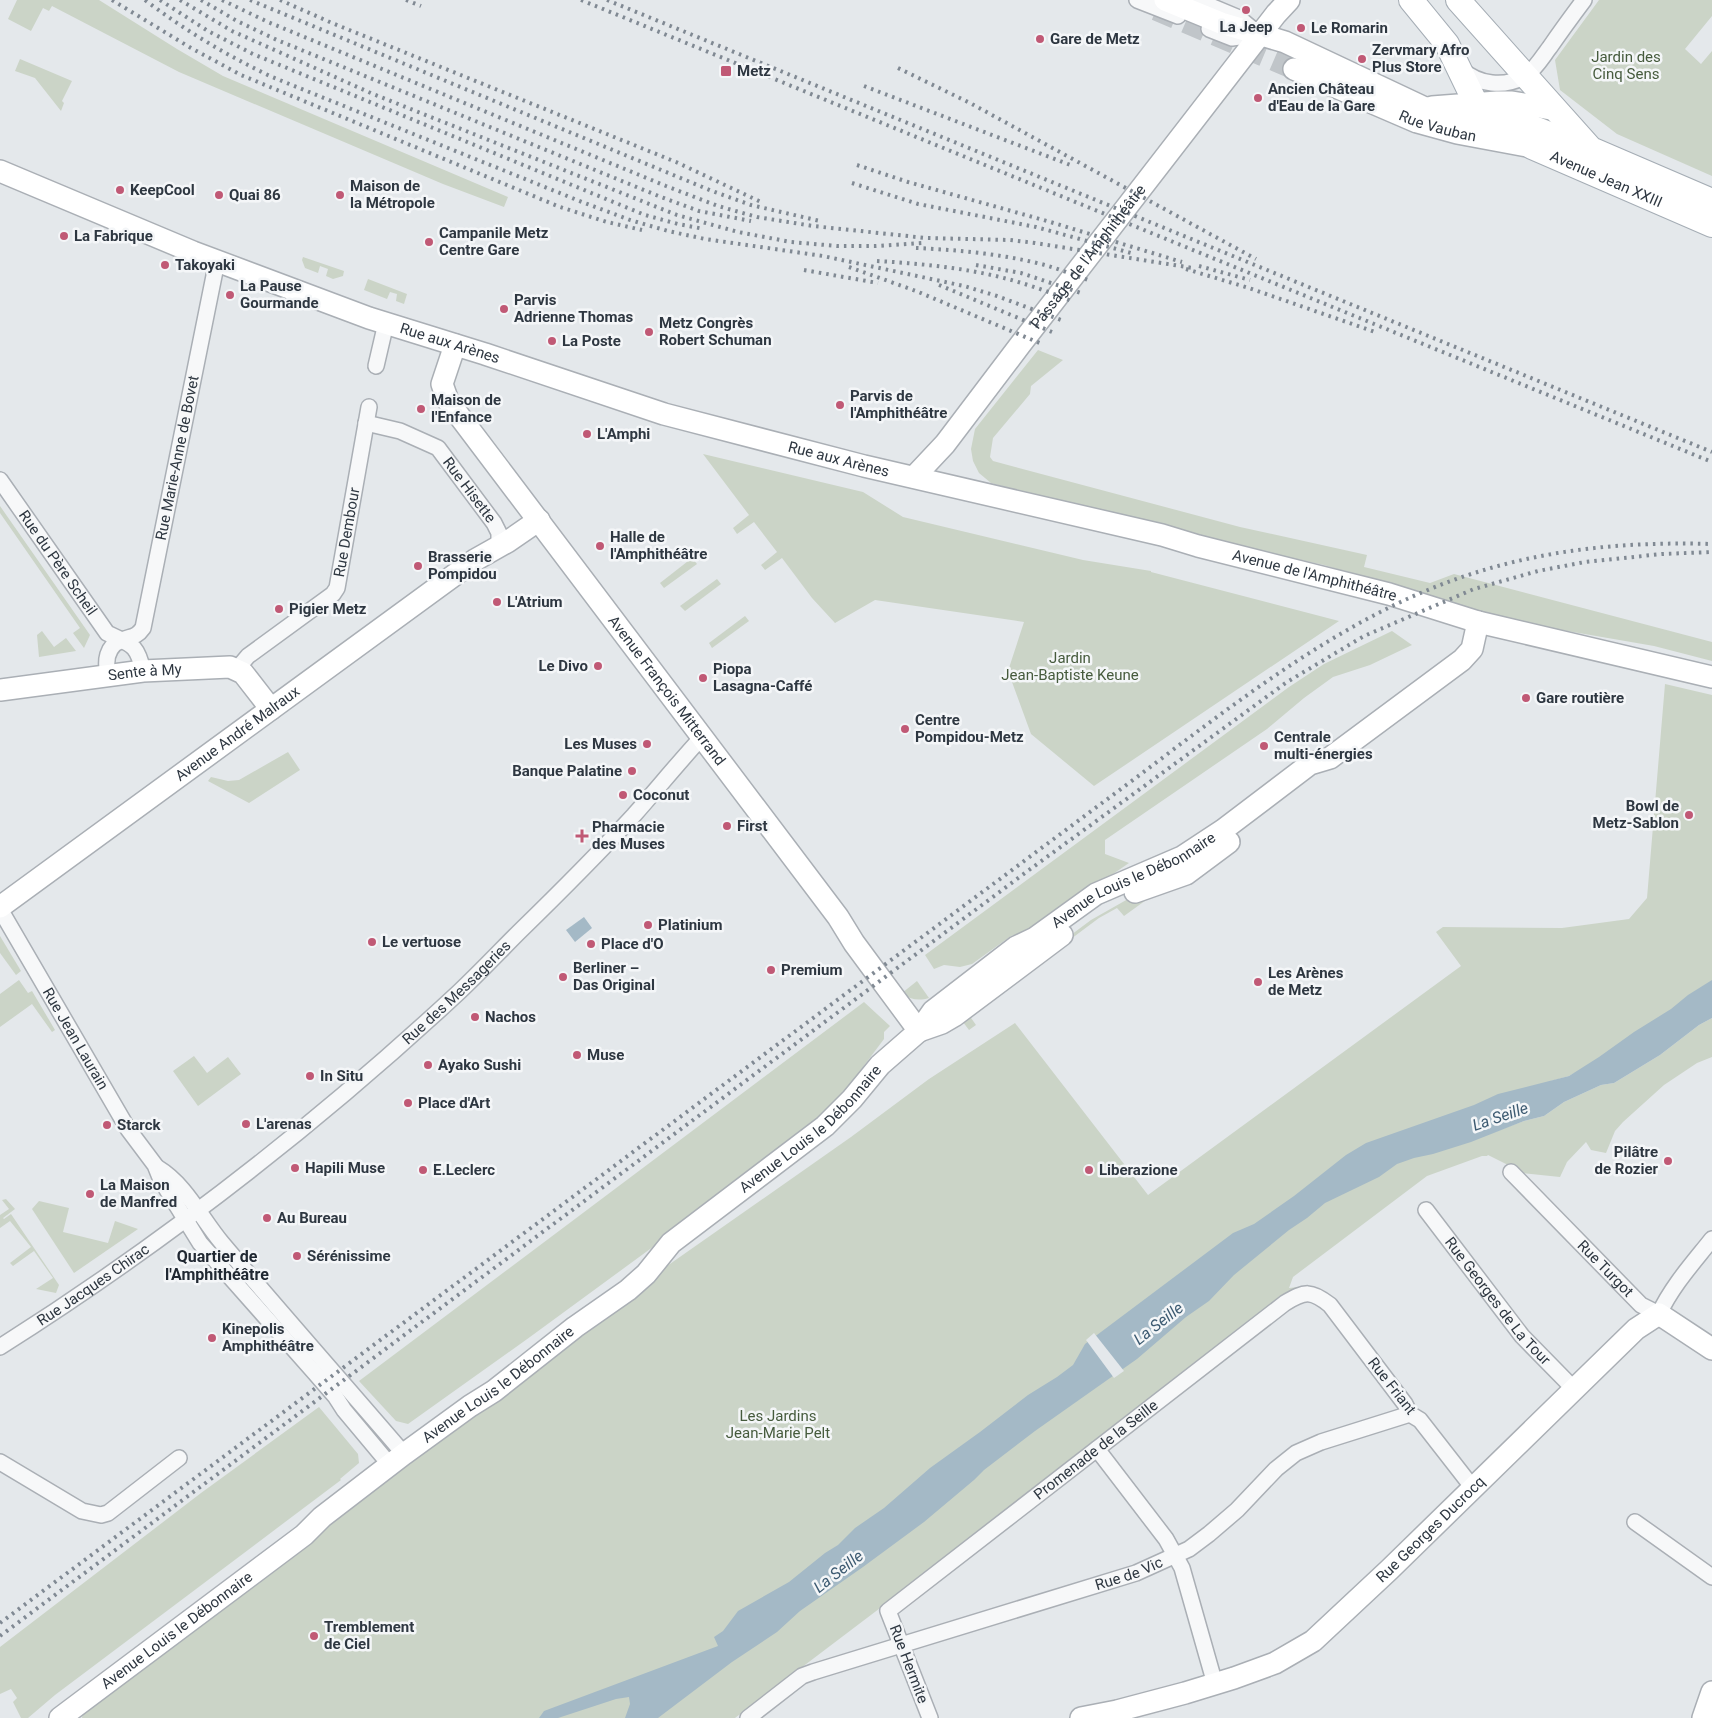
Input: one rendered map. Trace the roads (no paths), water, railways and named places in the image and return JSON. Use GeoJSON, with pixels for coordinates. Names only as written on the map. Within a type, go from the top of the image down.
{"type":"FeatureCollection","features":[{"type":"Feature","properties":{"kind":"main road","name":"Rue Vauban"},"geometry":{"type":"LineString","coordinates":[[1165,0],[1221,23],[1285,42],[1442,116],[1505,126]]}},
{"type":"Feature","properties":{"kind":"main road","name":"Passage de l'Amphithéâtre"},"geometry":{"type":"LineString","coordinates":[[914,478],[945,444],[1276,14],[1289,0]]}},
{"type":"Feature","properties":{"kind":"main road"},"geometry":{"type":"LineString","coordinates":[[1411,0],[1447,44],[1476,104],[1590,149]]}},
{"type":"Feature","properties":{"kind":"main road","name":"Avenue Jean XXIII"},"geometry":{"type":"LineString","coordinates":[[1458,0],[1590,149],[1712,201]]}},
{"type":"Feature","properties":{"kind":"main road","name":"Rue Vauban"},"geometry":{"type":"LineString","coordinates":[[1294,69],[1417,122],[1457,133],[1532,147]]}},
{"type":"Feature","properties":{"kind":"main road","name":"Rue Vauban"},"geometry":{"type":"LineString","coordinates":[[1425,108],[1512,102],[1556,110]]}},
{"type":"Feature","properties":{"kind":"main road","name":"Avenue Jean XXIII"},"geometry":{"type":"LineString","coordinates":[[1476,104],[1532,147],[1712,225]]}},
{"type":"Feature","properties":{"kind":"main road","name":"Rue aux Arènes"},"geometry":{"type":"LineString","coordinates":[[0,171],[217,261],[386,323],[492,356],[664,414],[914,478]]}},
{"type":"Feature","properties":{"kind":"main road","name":"Avenue François Mitterrand"},"geometry":{"type":"LineString","coordinates":[[455,345],[443,379],[442,384],[445,395],[838,917],[854,943],[919,1031]]}},
{"type":"Feature","properties":{"kind":"main road","name":"Avenue de l'Amphithéâtre"},"geometry":{"type":"LineString","coordinates":[[914,478],[1162,535],[1198,546],[1389,594],[1478,622],[1712,677]]}},
{"type":"Feature","properties":{"kind":"main road","name":"Avenue André Malraux"},"geometry":{"type":"LineString","coordinates":[[0,908],[475,560],[534,514]]}},
{"type":"Feature","properties":{"kind":"main road","name":"Avenue Louis le Débonnaire"},"geometry":{"type":"LineString","coordinates":[[60,1718],[304,1535],[322,1517],[397,1460],[470,1406],[494,1391],[575,1327],[630,1288],[646,1274],[671,1243],[825,1126],[852,1100],[880,1065],[919,1031],[942,1023],[954,1016],[1089,915],[1130,894],[1186,874],[1319,776],[1330,758],[1462,660],[1472,649],[1478,622]]}},
{"type":"Feature","properties":{"kind":"main road","name":"Sente à My"},"geometry":{"type":"LineString","coordinates":[[0,690],[143,671],[230,667],[237,669]]}},
{"type":"Feature","properties":{"kind":"main road"},"geometry":{"type":"LineString","coordinates":[[237,669],[251,682],[271,709]]}},
{"type":"Feature","properties":{"kind":"main road","name":"Rue Turgot"},"geometry":{"type":"LineString","coordinates":[[1659,1314],[1712,1349]]}},
{"type":"Feature","properties":{"kind":"main road","name":"Rue Georges Ducrocq"},"geometry":{"type":"LineString","coordinates":[[1081,1718],[1117,1711],[1215,1684],[1275,1663],[1313,1642],[1340,1618],[1636,1329],[1659,1314]]}},
{"type":"Feature","properties":{"kind":"main road"},"geometry":{"type":"LineString","coordinates":[[1703,1718],[1712,1692]]}},
{"type":"Feature","properties":{"kind":"street","name":"Rue Vauban"},"geometry":{"type":"LineString","coordinates":[[1137,0],[1232,38],[1260,35]]}},
{"type":"Feature","properties":{"kind":"street","name":"Rue Vauban"},"geometry":{"type":"LineString","coordinates":[[1196,0],[1239,18],[1260,35]]}},
{"type":"Feature","properties":{"kind":"street"},"geometry":{"type":"LineString","coordinates":[[1458,66],[1470,77],[1489,83],[1501,84],[1526,76],[1538,64],[1584,0]]}},
{"type":"Feature","properties":{"kind":"street","name":"Rue Marie-Anne de Bovet"},"geometry":{"type":"LineString","coordinates":[[121,640],[138,635],[142,628],[217,261]]}},
{"type":"Feature","properties":{"kind":"street"},"geometry":{"type":"LineString","coordinates":[[376,366],[386,323]]}},
{"type":"Feature","properties":{"kind":"street","name":"Rue Dembour"},"geometry":{"type":"LineString","coordinates":[[237,669],[248,656],[333,594],[337,588],[369,407]]}},
{"type":"Feature","properties":{"kind":"street","name":"Rue Hisette"},"geometry":{"type":"LineString","coordinates":[[366,423],[400,431],[438,448],[494,523],[499,540]]}},
{"type":"Feature","properties":{"kind":"street","name":"Rue du Père Scheil"},"geometry":{"type":"LineString","coordinates":[[0,480],[107,633],[132,645],[139,654],[143,671]]}},
{"type":"Feature","properties":{"kind":"street"},"geometry":{"type":"LineString","coordinates":[[108,675],[106,656],[112,647],[121,640]]}},
{"type":"Feature","properties":{"kind":"street","name":"Rue des Messageries"},"geometry":{"type":"LineString","coordinates":[[186,1220],[290,1138],[375,1066],[460,990],[577,875],[633,816],[702,737]]}},
{"type":"Feature","properties":{"kind":"street","name":"Rue Jean Laurain"},"geometry":{"type":"LineString","coordinates":[[0,908],[128,1130],[155,1166],[200,1243],[335,1396],[344,1410],[397,1460]]}},
{"type":"Feature","properties":{"kind":"street","name":"Rue Jean Laurain"},"geometry":{"type":"LineString","coordinates":[[155,1166],[168,1174],[178,1184],[221,1241],[397,1460]]}},
{"type":"Feature","properties":{"kind":"street","name":"Rue Turgot"},"geometry":{"type":"LineString","coordinates":[[1511,1172],[1642,1305],[1659,1314]]}},
{"type":"Feature","properties":{"kind":"street","name":"Rue Georges de La Tour"},"geometry":{"type":"LineString","coordinates":[[1426,1210],[1522,1336],[1574,1388]]}},
{"type":"Feature","properties":{"kind":"street","name":"Rue Jacques Chirac"},"geometry":{"type":"LineString","coordinates":[[0,1347],[74,1299],[186,1220]]}},
{"type":"Feature","properties":{"kind":"street","name":"Rue Georges Ducrocq"},"geometry":{"type":"LineString","coordinates":[[1659,1314],[1666,1299],[1712,1239]]}},
{"type":"Feature","properties":{"kind":"street","name":"Rue Friant"},"geometry":{"type":"LineString","coordinates":[[1304,1293],[1318,1295],[1330,1305],[1405,1404],[1410,1414],[1420,1420],[1473,1488]]}},
{"type":"Feature","properties":{"kind":"street","name":"Promenade de la Seille"},"geometry":{"type":"LineString","coordinates":[[888,1611],[1284,1304],[1304,1293]]}},
{"type":"Feature","properties":{"kind":"street","name":"Rue de Vic"},"geometry":{"type":"LineString","coordinates":[[748,1718],[802,1676],[1136,1573],[1176,1555],[1189,1549],[1222,1523],[1276,1469],[1296,1453],[1321,1442],[1410,1414]]}},
{"type":"Feature","properties":{"kind":"street"},"geometry":{"type":"LineString","coordinates":[[1096,1449],[1166,1539],[1176,1555],[1182,1568],[1215,1684]]}},
{"type":"Feature","properties":{"kind":"street"},"geometry":{"type":"LineString","coordinates":[[0,1462],[82,1511],[101,1514],[108,1513],[179,1458]]}},
{"type":"Feature","properties":{"kind":"street"},"geometry":{"type":"LineString","coordinates":[[1635,1522],[1712,1576]]}},
{"type":"Feature","properties":{"kind":"street","name":"Rue Hermite"},"geometry":{"type":"LineString","coordinates":[[888,1611],[930,1718]]}},
{"type":"Feature","properties":{"kind":"water"},"geometry":{"type":"Polygon","coordinates":[[[584,917],[592,928],[575,942],[566,930],[584,917]]]}},
{"type":"Feature","properties":{"kind":"water","name":"La Seille"},"geometry":{"type":"Polygon","coordinates":[[[1712,980],[1712,1018],[1699,1025],[1660,1055],[1614,1083],[1601,1085],[1564,1102],[1544,1116],[1524,1121],[1471,1142],[1397,1164],[1379,1177],[1325,1203],[1234,1275],[1209,1301],[1186,1317],[1137,1359],[1035,1431],[984,1470],[924,1522],[800,1611],[777,1632],[732,1662],[658,1718],[625,1718],[630,1704],[629,1697],[616,1699],[558,1718],[539,1718],[544,1711],[718,1646],[714,1637],[723,1631],[738,1611],[789,1582],[838,1545],[855,1528],[884,1508],[930,1468],[1028,1395],[1073,1365],[1085,1344],[1233,1233],[1254,1224],[1294,1196],[1346,1155],[1366,1143],[1474,1105],[1498,1094],[1569,1076],[1712,980]]]}},
{"type":"Feature","properties":{"kind":"tunnel"},"geometry":{"type":"LineString","coordinates":[[1156,10],[1294,69]]}},
{"type":"Feature","properties":{"kind":"railway"},"geometry":{"type":"LineString","coordinates":[[112,0],[191,48],[241,75],[560,207],[607,222],[642,230]]}},
{"type":"Feature","properties":{"kind":"railway"},"geometry":{"type":"LineString","coordinates":[[145,0],[207,42],[272,77],[630,220],[705,239],[823,256],[964,286],[1061,320]]}},
{"type":"Feature","properties":{"kind":"railway"},"geometry":{"type":"LineString","coordinates":[[160,0],[208,31],[253,54],[645,215],[704,229]]}},
{"type":"Feature","properties":{"kind":"railway"},"geometry":{"type":"LineString","coordinates":[[180,0],[232,31],[373,94],[677,215],[738,232],[791,242],[837,246],[923,243]]}},
{"type":"Feature","properties":{"kind":"railway"},"geometry":{"type":"LineString","coordinates":[[201,0],[237,21],[277,40],[661,197],[699,211],[751,221]]}},
{"type":"Feature","properties":{"kind":"railway"},"geometry":{"type":"LineString","coordinates":[[222,0],[268,22],[666,186],[718,206],[757,217],[813,226],[926,238],[1010,240],[1193,268]]}},
{"type":"Feature","properties":{"kind":"railway"},"geometry":{"type":"LineString","coordinates":[[250,0],[712,191],[751,205],[820,221]]}},
{"type":"Feature","properties":{"kind":"railway"},"geometry":{"type":"LineString","coordinates":[[280,0],[332,23],[676,162],[761,202]]}},
{"type":"Feature","properties":{"kind":"railway"},"geometry":{"type":"LineString","coordinates":[[406,0],[421,6]]}},
{"type":"Feature","properties":{"kind":"railway"},"geometry":{"type":"LineString","coordinates":[[581,0],[1712,462]]}},
{"type":"Feature","properties":{"kind":"railway"},"geometry":{"type":"LineString","coordinates":[[607,0],[1712,452]]}},
{"type":"Feature","properties":{"kind":"railway"},"geometry":{"type":"LineString","coordinates":[[898,68],[970,103],[1256,259]]}},
{"type":"Feature","properties":{"kind":"railway"},"geometry":{"type":"LineString","coordinates":[[864,86],[1073,166]]}},
{"type":"Feature","properties":{"kind":"railway"},"geometry":{"type":"LineString","coordinates":[[857,165],[908,182],[1047,221],[1182,262]]}},
{"type":"Feature","properties":{"kind":"railway"},"geometry":{"type":"LineString","coordinates":[[852,183],[918,204],[1036,227],[1131,253]]}},
{"type":"Feature","properties":{"kind":"railway"},"geometry":{"type":"LineString","coordinates":[[916,248],[997,255],[1045,265],[1088,280]]}},
{"type":"Feature","properties":{"kind":"railway"},"geometry":{"type":"LineString","coordinates":[[877,261],[972,271],[1010,279],[1074,302]]}},
{"type":"Feature","properties":{"kind":"railway"},"geometry":{"type":"LineString","coordinates":[[976,265],[1021,273],[1081,293]]}},
{"type":"Feature","properties":{"kind":"railway"},"geometry":{"type":"LineString","coordinates":[[1199,266],[1250,280]]}},
{"type":"Feature","properties":{"kind":"railway"},"geometry":{"type":"LineString","coordinates":[[849,267],[916,291],[1042,344]]}},
{"type":"Feature","properties":{"kind":"railway"},"geometry":{"type":"LineString","coordinates":[[1186,269],[1249,288],[1378,333]]}},
{"type":"Feature","properties":{"kind":"railway"},"geometry":{"type":"LineString","coordinates":[[804,270],[878,283]]}},
{"type":"Feature","properties":{"kind":"railway"},"geometry":{"type":"LineString","coordinates":[[939,285],[1052,332]]}},
{"type":"Feature","properties":{"kind":"railway"},"geometry":{"type":"LineString","coordinates":[[0,1623],[1215,719],[1296,662],[1337,636],[1380,612],[1423,592],[1458,578],[1529,558],[1601,547],[1712,544]]}},
{"type":"Feature","properties":{"kind":"railway"},"geometry":{"type":"LineString","coordinates":[[0,1636],[1029,870],[1287,682],[1364,636],[1474,589],[1538,571],[1585,562],[1662,554],[1712,552]]}},
{"type":"Feature","properties":{"kind":"place","name":"La Jeep"},"geometry":{"type":"Point","coordinates":[1246,10]}},
{"type":"Feature","properties":{"kind":"place","name":"Le Romarin"},"geometry":{"type":"Point","coordinates":[1301,28]}},
{"type":"Feature","properties":{"kind":"place","name":"Gare de Metz"},"geometry":{"type":"Point","coordinates":[1040,39]}},
{"type":"Feature","properties":{"kind":"place","name":"Zervmary Afro Plus Store"},"geometry":{"type":"Point","coordinates":[1362,59]}},
{"type":"Feature","properties":{"kind":"place","name":"Metz"},"geometry":{"type":"Point","coordinates":[726,71]}},
{"type":"Feature","properties":{"kind":"place","name":"Ancien Château d'Eau de la Gare"},"geometry":{"type":"Point","coordinates":[1258,98]}},
{"type":"Feature","properties":{"kind":"place","name":"KeepCool"},"geometry":{"type":"Point","coordinates":[120,190]}},
{"type":"Feature","properties":{"kind":"place","name":"Quai 86"},"geometry":{"type":"Point","coordinates":[219,195]}},
{"type":"Feature","properties":{"kind":"place","name":"Maison de la Métropole"},"geometry":{"type":"Point","coordinates":[340,195]}},
{"type":"Feature","properties":{"kind":"place","name":"La Fabrique"},"geometry":{"type":"Point","coordinates":[64,236]}},
{"type":"Feature","properties":{"kind":"place","name":"Campanile Metz Centre Gare"},"geometry":{"type":"Point","coordinates":[429,242]}},
{"type":"Feature","properties":{"kind":"place","name":"Takoyaki"},"geometry":{"type":"Point","coordinates":[165,265]}},
{"type":"Feature","properties":{"kind":"place","name":"La Pause Gourmande"},"geometry":{"type":"Point","coordinates":[230,295]}},
{"type":"Feature","properties":{"kind":"place","name":"Parvis Adrienne Thomas"},"geometry":{"type":"Point","coordinates":[504,309]}},
{"type":"Feature","properties":{"kind":"place","name":"Metz Congrès Robert Schuman"},"geometry":{"type":"Point","coordinates":[649,332]}},
{"type":"Feature","properties":{"kind":"place","name":"La Poste"},"geometry":{"type":"Point","coordinates":[552,341]}},
{"type":"Feature","properties":{"kind":"place","name":"Parvis de l'Amphithéâtre"},"geometry":{"type":"Point","coordinates":[840,405]}},
{"type":"Feature","properties":{"kind":"place","name":"Maison de l'Enfance"},"geometry":{"type":"Point","coordinates":[421,409]}},
{"type":"Feature","properties":{"kind":"place","name":"L'Amphi"},"geometry":{"type":"Point","coordinates":[587,434]}},
{"type":"Feature","properties":{"kind":"place","name":"Halle de l'Amphithéâtre"},"geometry":{"type":"Point","coordinates":[600,546]}},
{"type":"Feature","properties":{"kind":"place","name":"Brasserie Pompidou"},"geometry":{"type":"Point","coordinates":[418,566]}},
{"type":"Feature","properties":{"kind":"place","name":"L'Atrium"},"geometry":{"type":"Point","coordinates":[497,602]}},
{"type":"Feature","properties":{"kind":"place","name":"Pigier Metz"},"geometry":{"type":"Point","coordinates":[279,609]}},
{"type":"Feature","properties":{"kind":"place","name":"Le Divo"},"geometry":{"type":"Point","coordinates":[598,666]}},
{"type":"Feature","properties":{"kind":"place","name":"Piopa Lasagna-Caffé"},"geometry":{"type":"Point","coordinates":[703,678]}},
{"type":"Feature","properties":{"kind":"place","name":"Gare routière"},"geometry":{"type":"Point","coordinates":[1526,698]}},
{"type":"Feature","properties":{"kind":"place","name":"Centre Pompidou-Metz"},"geometry":{"type":"Point","coordinates":[905,729]}},
{"type":"Feature","properties":{"kind":"place","name":"Les Muses"},"geometry":{"type":"Point","coordinates":[647,744]}},
{"type":"Feature","properties":{"kind":"place","name":"Centrale multi-énergies"},"geometry":{"type":"Point","coordinates":[1264,746]}},
{"type":"Feature","properties":{"kind":"place","name":"Banque Palatine"},"geometry":{"type":"Point","coordinates":[632,771]}},
{"type":"Feature","properties":{"kind":"place","name":"Coconut"},"geometry":{"type":"Point","coordinates":[623,795]}},
{"type":"Feature","properties":{"kind":"place","name":"Bowl de Metz-Sablon"},"geometry":{"type":"Point","coordinates":[1689,815]}},
{"type":"Feature","properties":{"kind":"place","name":"First"},"geometry":{"type":"Point","coordinates":[727,826]}},
{"type":"Feature","properties":{"kind":"place","name":"Pharmacie des Muses"},"geometry":{"type":"Point","coordinates":[582,836]}},
{"type":"Feature","properties":{"kind":"place","name":"Platinium"},"geometry":{"type":"Point","coordinates":[648,925]}},
{"type":"Feature","properties":{"kind":"place","name":"Le vertuose"},"geometry":{"type":"Point","coordinates":[372,942]}},
{"type":"Feature","properties":{"kind":"place","name":"Place d'O"},"geometry":{"type":"Point","coordinates":[591,944]}},
{"type":"Feature","properties":{"kind":"place","name":"Premium"},"geometry":{"type":"Point","coordinates":[771,970]}},
{"type":"Feature","properties":{"kind":"place","name":"Berliner – Das Original"},"geometry":{"type":"Point","coordinates":[563,977]}},
{"type":"Feature","properties":{"kind":"place","name":"Les Arènes de Metz"},"geometry":{"type":"Point","coordinates":[1258,982]}},
{"type":"Feature","properties":{"kind":"place","name":"Nachos"},"geometry":{"type":"Point","coordinates":[475,1017]}},
{"type":"Feature","properties":{"kind":"place","name":"Muse"},"geometry":{"type":"Point","coordinates":[577,1055]}},
{"type":"Feature","properties":{"kind":"place","name":"Ayako Sushi"},"geometry":{"type":"Point","coordinates":[428,1065]}},
{"type":"Feature","properties":{"kind":"place","name":"In Situ"},"geometry":{"type":"Point","coordinates":[310,1076]}},
{"type":"Feature","properties":{"kind":"place","name":"Place d'Art"},"geometry":{"type":"Point","coordinates":[408,1103]}},
{"type":"Feature","properties":{"kind":"place","name":"L'arenas"},"geometry":{"type":"Point","coordinates":[246,1124]}},
{"type":"Feature","properties":{"kind":"place","name":"Starck"},"geometry":{"type":"Point","coordinates":[107,1125]}},
{"type":"Feature","properties":{"kind":"place","name":"Pilâtre de Rozier"},"geometry":{"type":"Point","coordinates":[1668,1161]}},
{"type":"Feature","properties":{"kind":"place","name":"Hapili Muse"},"geometry":{"type":"Point","coordinates":[295,1168]}},
{"type":"Feature","properties":{"kind":"place","name":"E.Leclerc"},"geometry":{"type":"Point","coordinates":[423,1170]}},
{"type":"Feature","properties":{"kind":"place","name":"Liberazione"},"geometry":{"type":"Point","coordinates":[1089,1170]}},
{"type":"Feature","properties":{"kind":"place","name":"La Maison de Manfred"},"geometry":{"type":"Point","coordinates":[90,1194]}},
{"type":"Feature","properties":{"kind":"place","name":"Au Bureau"},"geometry":{"type":"Point","coordinates":[267,1218]}},
{"type":"Feature","properties":{"kind":"place","name":"Sérénissime"},"geometry":{"type":"Point","coordinates":[297,1256]}},
{"type":"Feature","properties":{"kind":"place","name":"Kinepolis Amphithéâtre"},"geometry":{"type":"Point","coordinates":[212,1338]}},
{"type":"Feature","properties":{"kind":"place","name":"Tremblement de Ciel"},"geometry":{"type":"Point","coordinates":[314,1636]}},
{"type":"Feature","properties":{"kind":"district","name":"Quartier de l'Amphithéâtre"},"geometry":{"type":"Point","coordinates":[217,1265]}},
{"type":"Feature","properties":{"kind":"park label","name":"Jardin des Cinq Sens"},"geometry":{"type":"Point","coordinates":[1626,66]}},
{"type":"Feature","properties":{"kind":"park label","name":"Jardin Jean-Baptiste Keune"},"geometry":{"type":"Point","coordinates":[1070,666]}},
{"type":"Feature","properties":{"kind":"park label","name":"Les Jardins Jean-Marie Pelt"},"geometry":{"type":"Point","coordinates":[778,1424]}}]}
